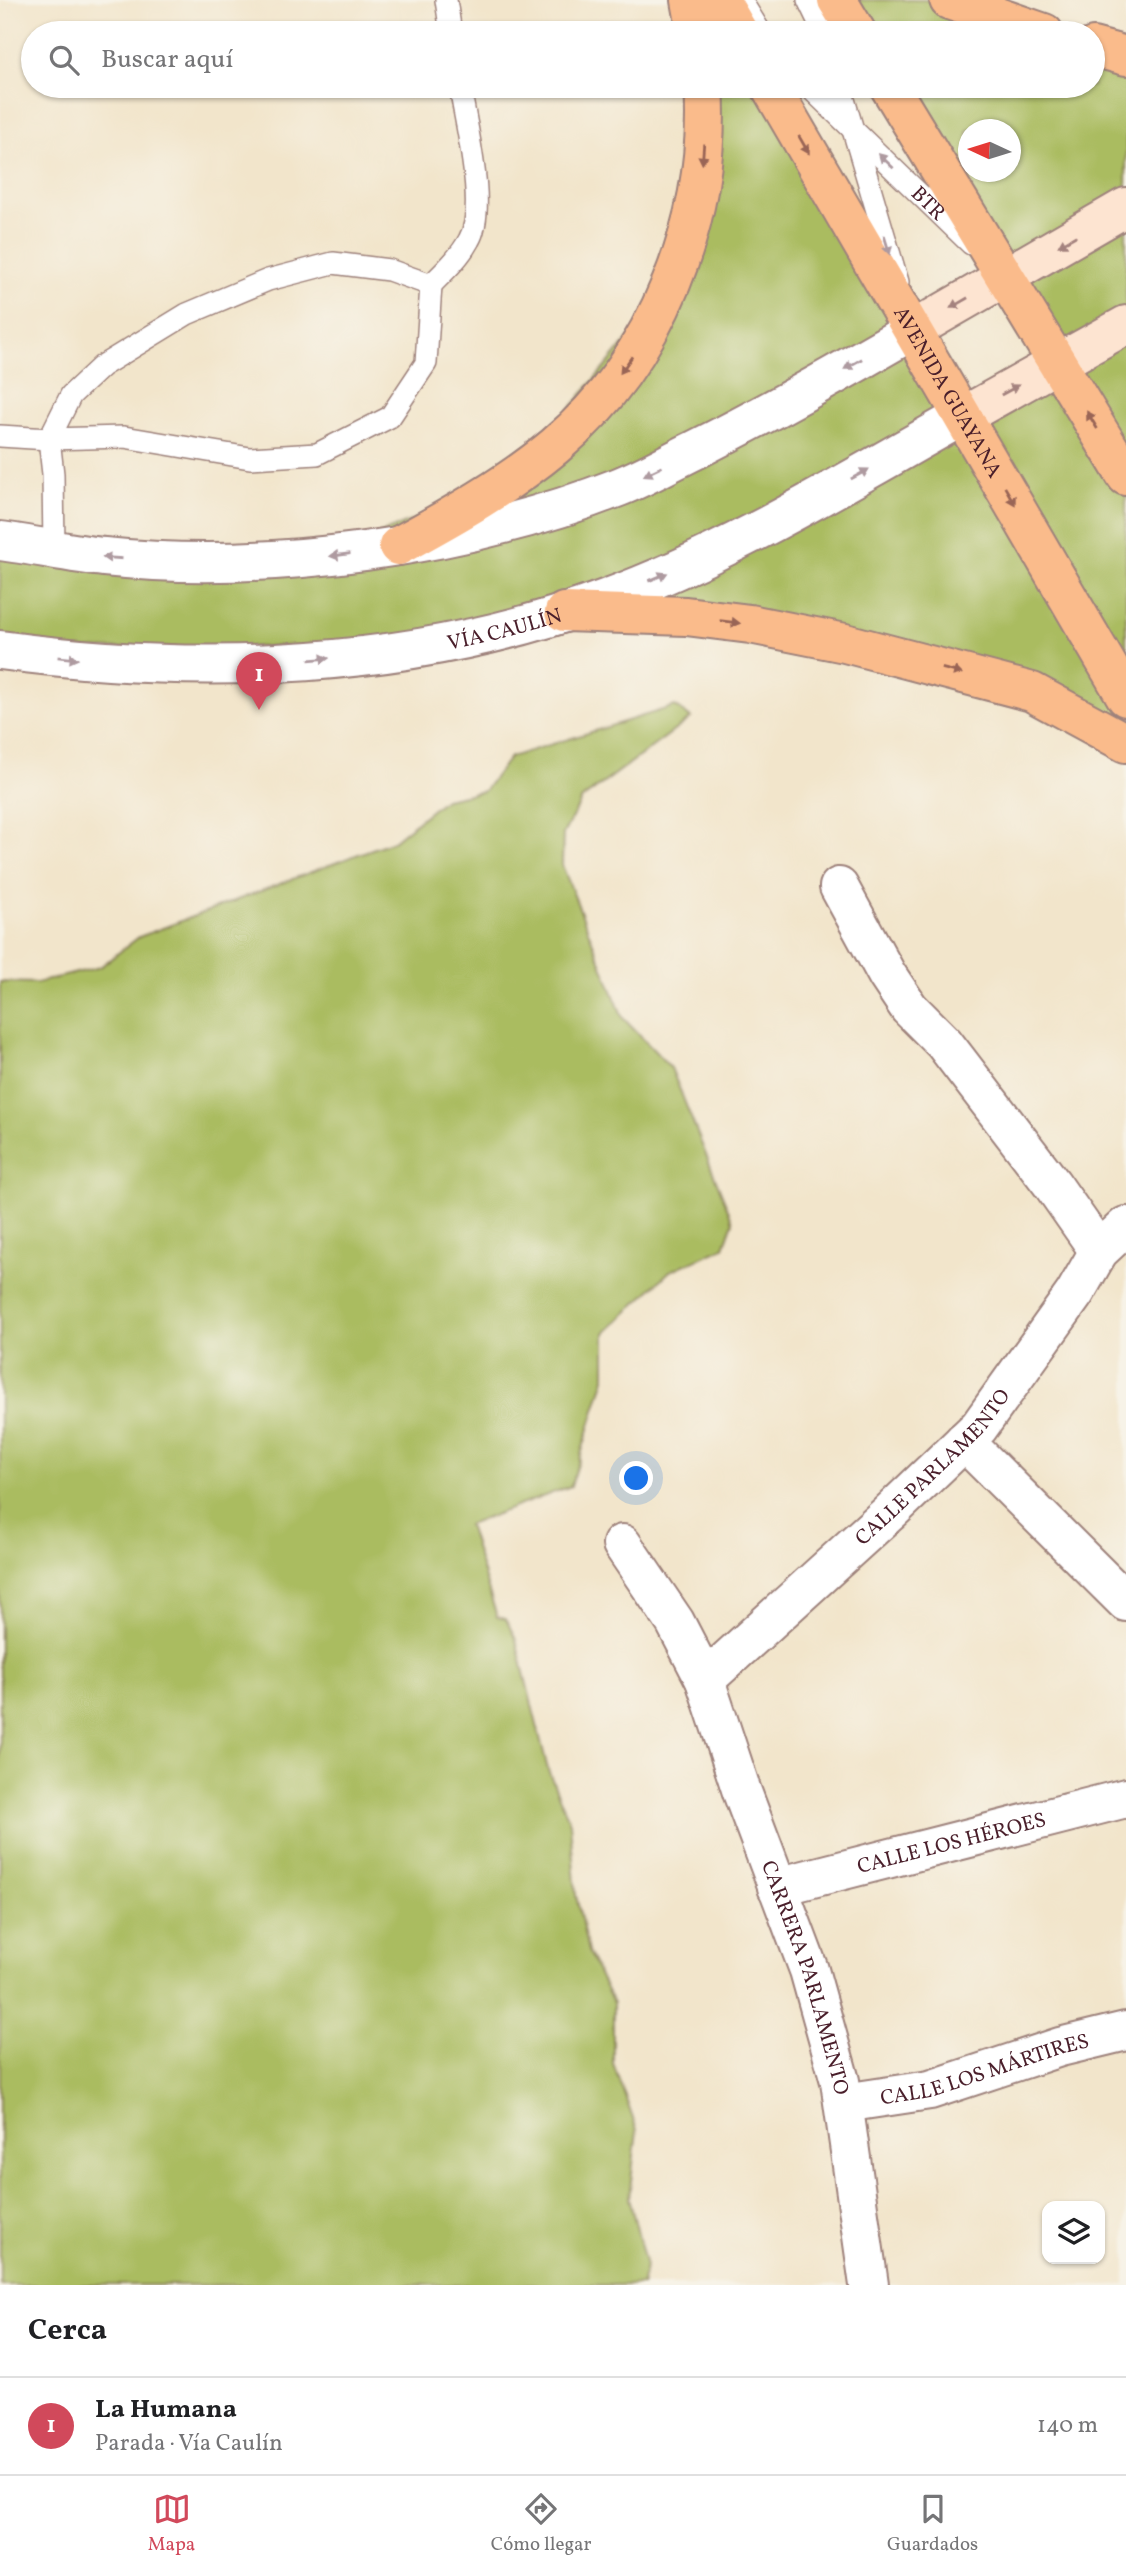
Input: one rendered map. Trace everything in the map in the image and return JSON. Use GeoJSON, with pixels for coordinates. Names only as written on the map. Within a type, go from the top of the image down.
{"type":"FeatureCollection","features":[{"type":"Feature","properties":{"kind":"highway"},"geometry":{"type":"LineString","coordinates":[[691,0],[695,21]]}},
{"type":"Feature","properties":{"kind":"highway"},"geometry":{"type":"LineString","coordinates":[[720,0],[732,21]]}},
{"type":"Feature","properties":{"kind":"highway"},"geometry":{"type":"LineString","coordinates":[[837,0],[850,21]]}},
{"type":"Feature","properties":{"kind":"highway"},"geometry":{"type":"LineString","coordinates":[[949,0],[1009,21]]}},
{"type":"Feature","properties":{"kind":"highway"},"geometry":{"type":"LineString","coordinates":[[1105,50],[1126,56]]}},
{"type":"Feature","properties":{"kind":"highway"},"geometry":{"type":"LineString","coordinates":[[398,546],[510,480],[556,445],[602,401],[638,347],[669,291],[691,224],[703,165],[705,98]]}},
{"type":"Feature","properties":{"kind":"highway","name":"AVENIDA GUAYANA"},"geometry":{"type":"LineString","coordinates":[[777,98],[1126,697]]}},
{"type":"Feature","properties":{"kind":"highway"},"geometry":{"type":"LineString","coordinates":[[896,98],[1126,476]]}},
{"type":"Feature","properties":{"kind":"highway"},"geometry":{"type":"LineString","coordinates":[[564,612],[686,616],[750,624],[845,643],[1032,692],[1126,743]]}},
{"type":"Feature","properties":{"kind":"main road"},"geometry":{"type":"LineString","coordinates":[[913,330],[1126,207]]}},
{"type":"Feature","properties":{"kind":"main road"},"geometry":{"type":"LineString","coordinates":[[963,416],[1126,325]]}},
{"type":"Feature","properties":{"kind":"street"},"geometry":{"type":"LineString","coordinates":[[0,541],[103,557],[170,561],[326,556],[398,546],[471,531],[550,511],[621,487],[762,416],[913,330]]}},
{"type":"Feature","properties":{"kind":"street","name":"VÍA CAULÍN"},"geometry":{"type":"LineString","coordinates":[[0,650],[144,664],[213,664],[290,661],[440,645],[604,600],[661,577],[733,542],[963,416]]}},
{"type":"Feature","properties":{"kind":"street"},"geometry":{"type":"LineString","coordinates":[[839,887],[887,975],[909,1008],[944,1043],[1052,1184],[1113,1239]]}},
{"type":"Feature","properties":{"kind":"street","name":"CALLE PARLAMENTO"},"geometry":{"type":"LineString","coordinates":[[705,1680],[889,1513],[979,1427],[1113,1239]]}},
{"type":"Feature","properties":{"kind":"street"},"geometry":{"type":"LineString","coordinates":[[964,1441],[1126,1602]]}},
{"type":"Feature","properties":{"kind":"street","name":"CARRERA PARLAMENTO"},"geometry":{"type":"LineString","coordinates":[[621,1544],[675,1622],[705,1680],[742,1793],[824,2019],[844,2103],[869,2285]]}},
{"type":"Feature","properties":{"kind":"street","name":"CALLE LOS HÉROES"},"geometry":{"type":"LineString","coordinates":[[777,1886],[1126,1798]]}},
{"type":"Feature","properties":{"kind":"street","name":"CALLE LOS MÁRTIRES"},"geometry":{"type":"LineString","coordinates":[[844,2103],[930,2090],[1060,2047],[1126,2031]]}},
{"type":"Feature","properties":{"kind":"lane"},"geometry":{"type":"LineString","coordinates":[[446,0],[449,21]]}},
{"type":"Feature","properties":{"kind":"lane"},"geometry":{"type":"LineString","coordinates":[[740,0],[753,21]]}},
{"type":"Feature","properties":{"kind":"lane"},"geometry":{"type":"LineString","coordinates":[[808,0],[818,21]]}},
{"type":"Feature","properties":{"kind":"lane"},"geometry":{"type":"LineString","coordinates":[[0,436],[50,439],[124,437],[250,458],[317,454],[390,417],[426,363],[431,285],[451,265],[471,238],[478,206],[462,98]]}},
{"type":"Feature","properties":{"kind":"lane","name":"BTR"},"geometry":{"type":"LineString","coordinates":[[820,98],[1005,277]]}},
{"type":"Feature","properties":{"kind":"lane","name":"BTR"},"geometry":{"type":"LineString","coordinates":[[844,98],[913,330]]}},
{"type":"Feature","properties":{"kind":"lane"},"geometry":{"type":"LineString","coordinates":[[54,549],[50,439],[71,395],[102,366],[187,314],[268,280],[333,263],[389,270],[431,285]]}},
{"type":"Feature","properties":{"kind":"green space"},"geometry":{"type":"Polygon","coordinates":[[[837,0],[949,0],[1009,21],[850,21],[837,0]]]}},
{"type":"Feature","properties":{"kind":"green space"},"geometry":{"type":"Polygon","coordinates":[[[1105,50],[1126,56],[1126,743],[1098,726],[686,616],[440,645],[0,650],[0,546],[326,556],[510,480],[669,291],[702,98],[777,98],[963,416],[1057,364],[896,98],[1105,98],[1105,50]]]}},
{"type":"Feature","properties":{"kind":"green space"},"geometry":{"type":"Polygon","coordinates":[[[675,706],[691,718],[582,799],[563,834],[562,865],[623,1018],[671,1068],[733,1222],[724,1247],[670,1271],[605,1333],[605,1378],[571,1486],[468,1525],[497,1617],[506,1619],[516,1640],[548,1770],[570,1823],[576,1895],[588,1952],[613,2003],[613,2063],[637,2130],[629,2198],[645,2262],[643,2285],[0,2285],[0,982],[37,983],[100,967],[139,937],[393,841],[445,799],[484,791],[510,757],[675,706]]]}},
{"type":"Feature","properties":{"kind":"place","name":"La Humana"},"geometry":{"type":"Point","coordinates":[259,710]}}]}
